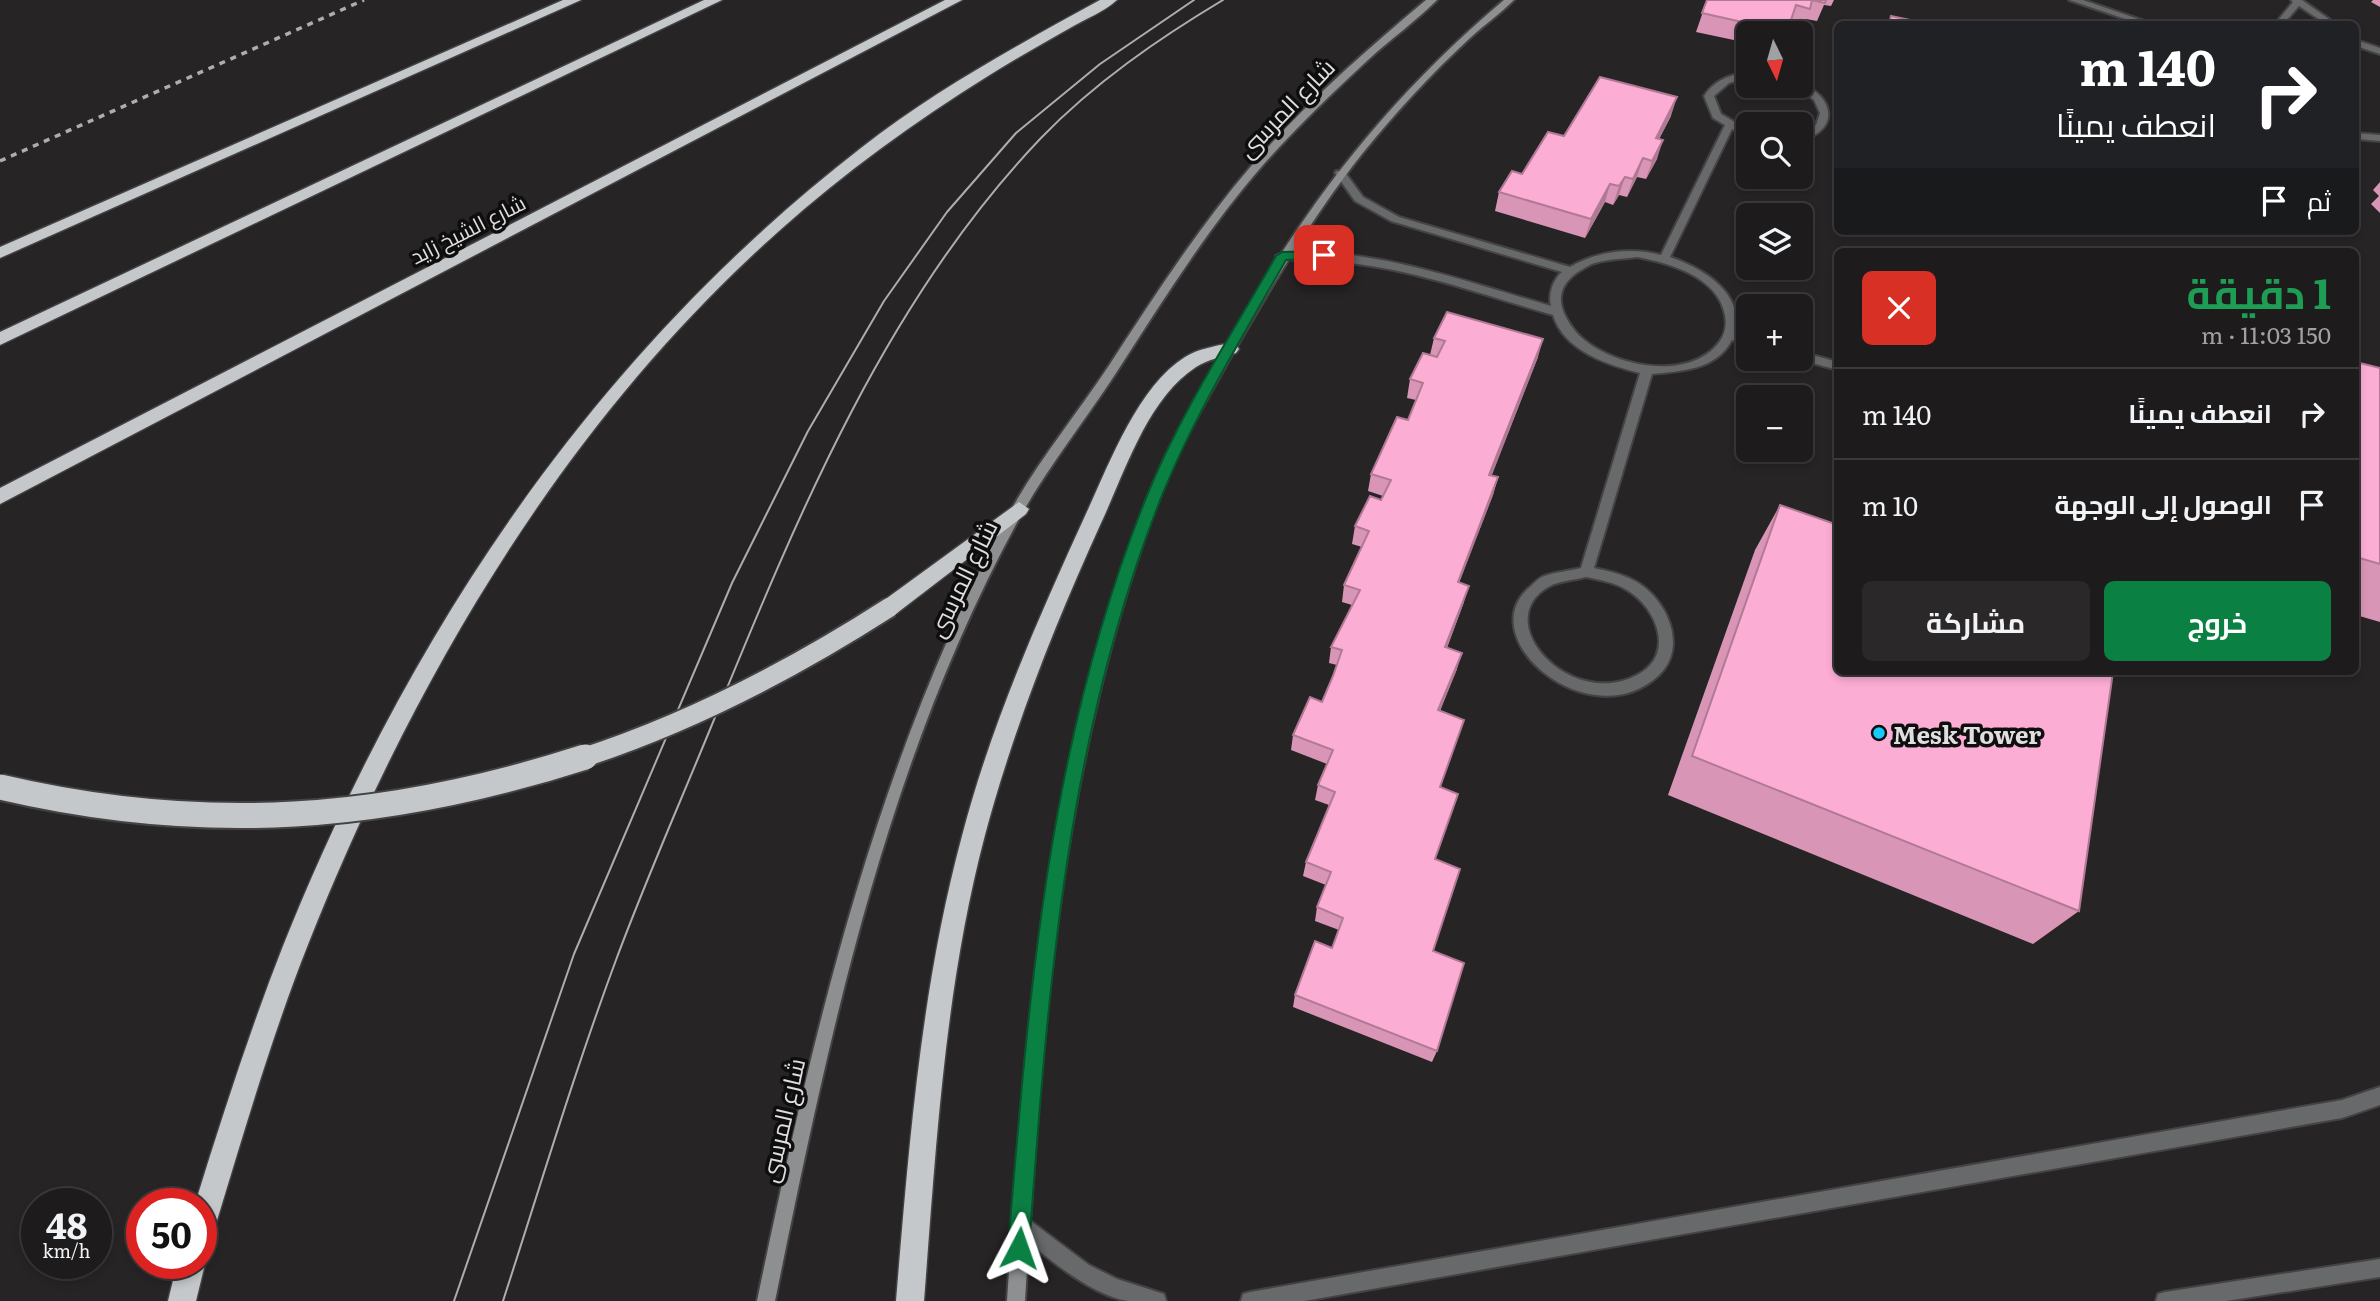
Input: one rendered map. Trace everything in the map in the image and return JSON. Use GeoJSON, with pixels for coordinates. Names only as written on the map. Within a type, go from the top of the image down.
{"type":"FeatureCollection","features":[{"type":"Feature","properties":{"kind":"highway"},"geometry":{"type":"LineString","coordinates":[[0,253],[574,0]]}},
{"type":"Feature","properties":{"kind":"highway"},"geometry":{"type":"LineString","coordinates":[[0,339],[715,0]]}},
{"type":"Feature","properties":{"kind":"highway","name":"شارع الشيخ زايد"},"geometry":{"type":"LineString","coordinates":[[0,496],[955,0]]}},
{"type":"Feature","properties":{"kind":"highway"},"geometry":{"type":"LineString","coordinates":[[213,1188],[246,1081],[298,940],[351,816],[407,705],[462,607],[576,440],[692,306],[808,197],[867,150],[936,102],[1110,0]]}},
{"type":"Feature","properties":{"kind":"highway"},"geometry":{"type":"LineString","coordinates":[[910,1301],[920,1170],[942,995],[958,904],[990,775],[1033,653],[1105,493],[1156,397],[1184,365],[1204,355],[1230,349]]}},
{"type":"Feature","properties":{"kind":"highway"},"geometry":{"type":"LineString","coordinates":[[0,787],[73,804],[152,814],[250,816],[326,812],[415,800],[504,781],[591,755],[674,724],[752,689],[825,649],[890,607],[1019,509]]}},
{"type":"Feature","properties":{"kind":"highway"},"geometry":{"type":"LineString","coordinates":[[182,1301],[187,1279]]}},
{"type":"Feature","properties":{"kind":"main road","name":"شارع المرسى"},"geometry":{"type":"LineString","coordinates":[[765,1301],[805,1108],[876,851],[909,750],[967,614],[1019,509],[1156,299],[1258,165],[1390,35],[1432,0]]}},
{"type":"Feature","properties":{"kind":"main road"},"geometry":{"type":"LineString","coordinates":[[1016,1301],[1037,1011],[1061,833],[1081,725],[1115,609],[1156,493],[1190,419],[1282,256],[1340,173],[1430,69],[1509,0]]}},
{"type":"Feature","properties":{"kind":"street"},"geometry":{"type":"LineString","coordinates":[[2074,0],[2139,21]]}},
{"type":"Feature","properties":{"kind":"street"},"geometry":{"type":"LineString","coordinates":[[2281,21],[2297,1],[2327,21]]}},
{"type":"Feature","properties":{"kind":"street"},"geometry":{"type":"LineString","coordinates":[[2359,43],[2380,51]]}},
{"type":"Feature","properties":{"kind":"street"},"geometry":{"type":"LineString","coordinates":[[1736,78],[1714,87],[1709,96],[1717,116],[1736,128]]}},
{"type":"Feature","properties":{"kind":"street"},"geometry":{"type":"LineString","coordinates":[[1813,95],[1824,107],[1825,117],[1821,126],[1813,133]]}},
{"type":"Feature","properties":{"kind":"street"},"geometry":{"type":"LineString","coordinates":[[1664,259],[1729,125]]}},
{"type":"Feature","properties":{"kind":"street"},"geometry":{"type":"LineString","coordinates":[[2359,136],[2380,138]]}},
{"type":"Feature","properties":{"kind":"street"},"geometry":{"type":"LineString","coordinates":[[1340,173],[1359,199],[1395,219],[1568,270]]}},
{"type":"Feature","properties":{"kind":"street"},"geometry":{"type":"LineString","coordinates":[[1637,253],[1664,259],[1690,269],[1711,283],[1725,299],[1733,318],[1731,336],[1719,352],[1701,364],[1676,370],[1647,370],[1617,364],[1591,353],[1571,337],[1555,311],[1553,296],[1558,282],[1568,270],[1587,260],[1610,254],[1637,253]]}},
{"type":"Feature","properties":{"kind":"street"},"geometry":{"type":"LineString","coordinates":[[1282,256],[1324,255],[1366,261],[1555,311]]}},
{"type":"Feature","properties":{"kind":"street"},"geometry":{"type":"LineString","coordinates":[[1731,336],[1736,337]]}},
{"type":"Feature","properties":{"kind":"street"},"geometry":{"type":"LineString","coordinates":[[1813,359],[1834,365]]}},
{"type":"Feature","properties":{"kind":"street"},"geometry":{"type":"LineString","coordinates":[[1586,572],[1647,370]]}},
{"type":"Feature","properties":{"kind":"street"},"geometry":{"type":"LineString","coordinates":[[1586,572],[1610,576],[1633,587],[1652,603],[1665,622],[1668,643],[1663,662],[1648,678],[1627,688],[1601,690],[1575,685],[1551,672],[1532,655],[1521,636],[1519,615],[1526,596],[1541,582],[1561,573],[1586,572]]}},
{"type":"Feature","properties":{"kind":"street"},"geometry":{"type":"LineString","coordinates":[[1250,1301],[2342,1109],[2380,1096]]}},
{"type":"Feature","properties":{"kind":"street"},"geometry":{"type":"LineString","coordinates":[[1020,1222],[1062,1261],[1112,1288],[1157,1301]]}},
{"type":"Feature","properties":{"kind":"street"},"geometry":{"type":"LineString","coordinates":[[2165,1301],[2380,1268]]}},
{"type":"Feature","properties":{"kind":"building"},"geometry":{"type":"Polygon","coordinates":[[[1707,0],[1812,0],[1810,9],[1796,5],[1791,21],[1738,21],[1702,13],[1707,0]]]}},
{"type":"Feature","properties":{"kind":"building"},"geometry":{"type":"Polygon","coordinates":[[[1891,16],[1915,21],[1890,21],[1891,16]]]}},
{"type":"Feature","properties":{"kind":"building"},"geometry":{"type":"Polygon","coordinates":[[[1600,77],[1677,97],[1656,138],[1663,140],[1652,161],[1643,158],[1633,179],[1625,177],[1619,186],[1610,184],[1591,219],[1499,192],[1512,171],[1522,174],[1548,132],[1564,136],[1600,77]]]}},
{"type":"Feature","properties":{"kind":"building"},"geometry":{"type":"Polygon","coordinates":[[[1447,312],[1543,339],[1489,475],[1498,477],[1458,582],[1469,586],[1445,647],[1462,653],[1438,710],[1464,720],[1440,787],[1458,794],[1435,859],[1460,869],[1433,951],[1464,963],[1437,1051],[1295,995],[1315,941],[1332,948],[1343,918],[1317,907],[1331,872],[1306,862],[1335,792],[1318,785],[1333,750],[1293,735],[1310,697],[1322,702],[1333,676],[1342,650],[1331,647],[1360,590],[1344,585],[1369,531],[1355,526],[1370,496],[1381,500],[1391,480],[1371,474],[1397,417],[1408,420],[1423,383],[1410,379],[1423,353],[1437,357],[1445,341],[1434,338],[1447,312]]]}},
{"type":"Feature","properties":{"kind":"building"},"geometry":{"type":"Polygon","coordinates":[[[2359,363],[2380,368],[2380,564],[2359,558],[2359,363]]]}},
{"type":"Feature","properties":{"kind":"building","name":"Mesk Tower"},"geometry":{"type":"Polygon","coordinates":[[[1780,505],[1834,524],[1834,675],[2113,675],[2079,911],[1692,756],[1780,505]]]}},
{"type":"Feature","properties":{"kind":"tram line"},"geometry":{"type":"LineString","coordinates":[[454,1301],[574,954],[732,583],[808,431],[884,301],[947,212],[1016,133],[1100,64],[1194,0]]}},
{"type":"Feature","properties":{"kind":"tram line"},"geometry":{"type":"LineString","coordinates":[[503,1301],[616,960],[776,571],[849,416],[890,342],[935,270],[985,202],[1041,138],[1105,80],[1175,30],[1223,0]]}},
{"type":"Feature","properties":{"kind":"railway"},"geometry":{"type":"LineString","coordinates":[[0,161],[364,0]]}},
{"type":"Feature","properties":{"kind":"place","name":"Mesk Tower"},"geometry":{"type":"Point","coordinates":[1879,733]}},
{"type":"Feature","properties":{"kind":"route"},"geometry":{"type":"LineString","coordinates":[[1019,1248],[1037,1011],[1061,833],[1081,725],[1115,609],[1156,493],[1190,419],[1282,256],[1324,255]]}}]}
